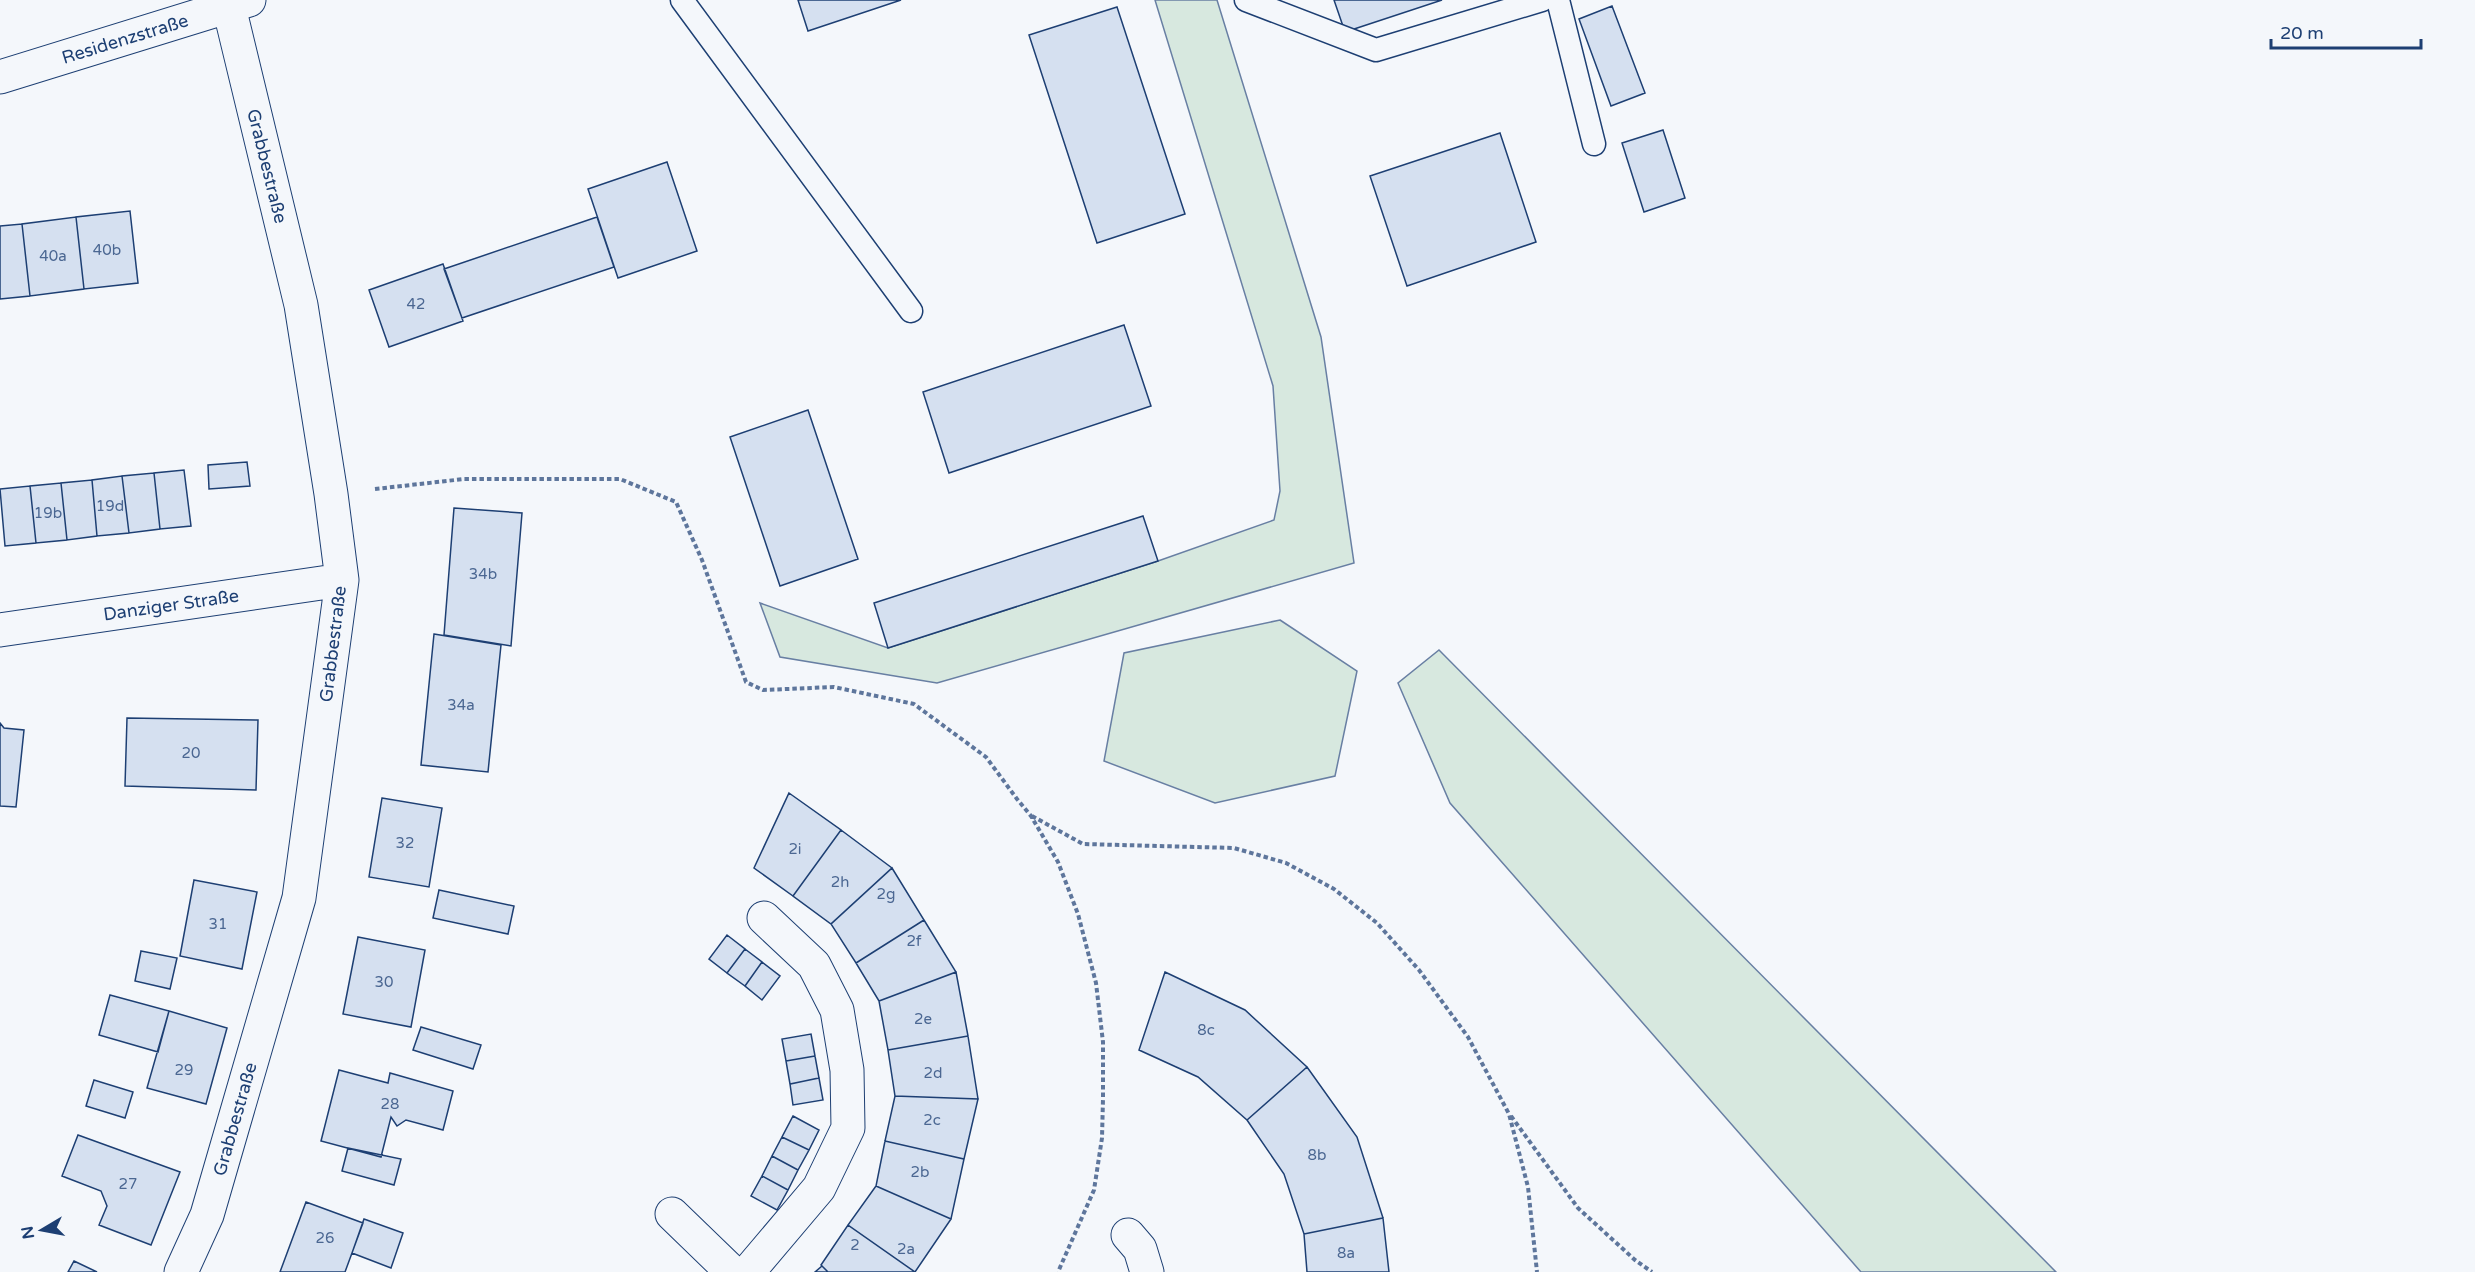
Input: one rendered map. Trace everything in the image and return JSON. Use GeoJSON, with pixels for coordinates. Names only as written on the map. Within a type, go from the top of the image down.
{"type":"FeatureCollection","features":[{"type":"Feature","properties":{"kind":"street","name":"Residenzstraße"},"geometry":{"type":"LineString","coordinates":[[0,77],[239,3]]}},
{"type":"Feature","properties":{"kind":"street","name":"Grabbestraße"},"geometry":{"type":"LineString","coordinates":[[181,1272],[207,1215],[299,898],[342,580],[331,494],[301,305],[239,3]]}},
{"type":"Feature","properties":{"kind":"street","name":"Danziger Straße"},"geometry":{"type":"LineString","coordinates":[[0,630],[342,580]]}},
{"type":"Feature","properties":{"kind":"street"},"geometry":{"type":"LineString","coordinates":[[748,1272],[819,1188],[848,1128],[847,1070],[837,1010],[814,965],[764,918]]}},
{"type":"Feature","properties":{"kind":"street"},"geometry":{"type":"LineString","coordinates":[[672,1214],[732,1272]]}},
{"type":"Feature","properties":{"kind":"street"},"geometry":{"type":"LineString","coordinates":[[1128,1234],[1140,1249],[1147,1272]]}},
{"type":"Feature","properties":{"kind":"lane"},"geometry":{"type":"LineString","coordinates":[[682,0],[911,311]]}},
{"type":"Feature","properties":{"kind":"lane"},"geometry":{"type":"LineString","coordinates":[[1246,0],[1376,50],[1542,0]]}},
{"type":"Feature","properties":{"kind":"lane"},"geometry":{"type":"LineString","coordinates":[[1558,0],[1594,144]]}},
{"type":"Feature","properties":{"kind":"path"},"geometry":{"type":"LineString","coordinates":[[331,494],[465,479],[620,479],[676,502],[702,560],[746,682],[763,690],[834,687],[914,704],[986,757],[1031,816],[1058,862],[1078,914],[1096,982],[1103,1042],[1102,1138],[1094,1190],[1058,1272]]}},
{"type":"Feature","properties":{"kind":"path"},"geometry":{"type":"LineString","coordinates":[[1031,816],[1083,844],[1234,848],[1286,863],[1334,889],[1377,923],[1419,970],[1468,1037],[1509,1113],[1578,1208],[1635,1260],[1652,1272]]}},
{"type":"Feature","properties":{"kind":"path"},"geometry":{"type":"LineString","coordinates":[[1509,1113],[1528,1186],[1537,1272]]}},
{"type":"Feature","properties":{"kind":"shaded area"},"geometry":{"type":"Polygon","coordinates":[[[1155,0],[1217,0],[1321,337],[1354,563],[937,683],[780,657],[760,603],[888,648],[1158,561],[1274,520],[1280,491],[1273,386],[1155,0]]]}},
{"type":"Feature","properties":{"kind":"shaded area"},"geometry":{"type":"Polygon","coordinates":[[[1280,620],[1357,671],[1335,776],[1215,803],[1104,761],[1124,653],[1280,620]]]}},
{"type":"Feature","properties":{"kind":"shaded area"},"geometry":{"type":"Polygon","coordinates":[[[1439,650],[2056,1272],[1861,1272],[1450,803],[1398,683],[1439,650]]]}},
{"type":"Feature","properties":{"kind":"building"},"geometry":{"type":"Polygon","coordinates":[[[798,0],[901,0],[808,31],[798,0]]]}},
{"type":"Feature","properties":{"kind":"building"},"geometry":{"type":"Polygon","coordinates":[[[1334,0],[1442,0],[1345,32],[1334,0]]]}},
{"type":"Feature","properties":{"kind":"building"},"geometry":{"type":"Polygon","coordinates":[[[1612,6],[1645,93],[1611,106],[1579,19],[1612,6]]]}},
{"type":"Feature","properties":{"kind":"building"},"geometry":{"type":"Polygon","coordinates":[[[1117,7],[1185,214],[1097,243],[1029,35],[1117,7]]]}},
{"type":"Feature","properties":{"kind":"building"},"geometry":{"type":"Polygon","coordinates":[[[1663,130],[1685,198],[1644,212],[1622,143],[1663,130]]]}},
{"type":"Feature","properties":{"kind":"building"},"geometry":{"type":"Polygon","coordinates":[[[1500,133],[1536,242],[1407,286],[1370,176],[1500,133]]]}},
{"type":"Feature","properties":{"kind":"building"},"geometry":{"type":"Polygon","coordinates":[[[667,162],[697,251],[618,278],[588,189],[667,162]]]}},
{"type":"Feature","properties":{"kind":"building"},"geometry":{"type":"Polygon","coordinates":[[[130,211],[138,283],[84,289],[76,217],[130,211]]]}},
{"type":"Feature","properties":{"kind":"building"},"geometry":{"type":"Polygon","coordinates":[[[76,217],[84,289],[30,296],[22,224],[76,217]]]}},
{"type":"Feature","properties":{"kind":"building"},"geometry":{"type":"Polygon","coordinates":[[[597,217],[614,267],[462,318],[444,269],[597,217]]]}},
{"type":"Feature","properties":{"kind":"building"},"geometry":{"type":"Polygon","coordinates":[[[22,224],[30,296],[0,299],[0,226],[22,224]]]}},
{"type":"Feature","properties":{"kind":"building"},"geometry":{"type":"Polygon","coordinates":[[[443,264],[463,321],[389,347],[369,290],[443,264]]]}},
{"type":"Feature","properties":{"kind":"building"},"geometry":{"type":"Polygon","coordinates":[[[1124,325],[1151,406],[949,473],[923,392],[1124,325]]]}},
{"type":"Feature","properties":{"kind":"building"},"geometry":{"type":"Polygon","coordinates":[[[808,410],[858,559],[780,586],[730,437],[808,410]]]}},
{"type":"Feature","properties":{"kind":"building"},"geometry":{"type":"Polygon","coordinates":[[[247,462],[250,486],[209,489],[208,465],[247,462]]]}},
{"type":"Feature","properties":{"kind":"building"},"geometry":{"type":"Polygon","coordinates":[[[184,470],[191,526],[160,529],[154,473],[184,470]]]}},
{"type":"Feature","properties":{"kind":"building"},"geometry":{"type":"Polygon","coordinates":[[[154,473],[160,529],[129,533],[122,476],[154,473]]]}},
{"type":"Feature","properties":{"kind":"building"},"geometry":{"type":"Polygon","coordinates":[[[122,476],[129,533],[97,536],[92,480],[122,476]]]}},
{"type":"Feature","properties":{"kind":"building"},"geometry":{"type":"Polygon","coordinates":[[[92,480],[97,536],[67,540],[61,483],[92,480]]]}},
{"type":"Feature","properties":{"kind":"building"},"geometry":{"type":"Polygon","coordinates":[[[61,483],[67,540],[36,543],[30,486],[61,483]]]}},
{"type":"Feature","properties":{"kind":"building"},"geometry":{"type":"Polygon","coordinates":[[[30,486],[36,543],[5,546],[0,489],[30,486]]]}},
{"type":"Feature","properties":{"kind":"building"},"geometry":{"type":"Polygon","coordinates":[[[454,508],[522,513],[511,646],[444,635],[454,508]]]}},
{"type":"Feature","properties":{"kind":"building"},"geometry":{"type":"Polygon","coordinates":[[[1143,516],[1158,561],[888,648],[874,603],[1143,516]]]}},
{"type":"Feature","properties":{"kind":"building"},"geometry":{"type":"Polygon","coordinates":[[[434,634],[501,645],[488,772],[421,765],[434,634]]]}},
{"type":"Feature","properties":{"kind":"building"},"geometry":{"type":"Polygon","coordinates":[[[127,718],[258,720],[256,790],[125,786],[127,718]]]}},
{"type":"Feature","properties":{"kind":"building"},"geometry":{"type":"Polygon","coordinates":[[[0,723],[4,728],[24,730],[16,807],[0,806],[0,723]]]}},
{"type":"Feature","properties":{"kind":"building"},"geometry":{"type":"Polygon","coordinates":[[[789,793],[841,830],[793,896],[754,868],[789,793]]]}},
{"type":"Feature","properties":{"kind":"building"},"geometry":{"type":"Polygon","coordinates":[[[382,798],[442,808],[429,887],[369,877],[382,798]]]}},
{"type":"Feature","properties":{"kind":"building"},"geometry":{"type":"Polygon","coordinates":[[[841,830],[892,868],[831,924],[793,896],[841,830]]]}},
{"type":"Feature","properties":{"kind":"building"},"geometry":{"type":"Polygon","coordinates":[[[892,868],[924,920],[856,963],[831,924],[892,868]]]}},
{"type":"Feature","properties":{"kind":"building"},"geometry":{"type":"Polygon","coordinates":[[[194,880],[257,892],[242,969],[180,956],[194,880]]]}},
{"type":"Feature","properties":{"kind":"building"},"geometry":{"type":"Polygon","coordinates":[[[439,890],[514,906],[508,934],[433,918],[439,890]]]}},
{"type":"Feature","properties":{"kind":"building"},"geometry":{"type":"Polygon","coordinates":[[[924,920],[956,972],[879,1001],[856,963],[924,920]]]}},
{"type":"Feature","properties":{"kind":"building"},"geometry":{"type":"Polygon","coordinates":[[[727,935],[745,949],[727,973],[709,959],[727,935]]]}},
{"type":"Feature","properties":{"kind":"building"},"geometry":{"type":"Polygon","coordinates":[[[358,937],[425,950],[411,1027],[343,1014],[358,937]]]}},
{"type":"Feature","properties":{"kind":"building"},"geometry":{"type":"Polygon","coordinates":[[[745,949],[762,962],[745,986],[727,973],[745,949]]]}},
{"type":"Feature","properties":{"kind":"building"},"geometry":{"type":"Polygon","coordinates":[[[141,951],[177,958],[170,989],[135,981],[141,951]]]}},
{"type":"Feature","properties":{"kind":"building"},"geometry":{"type":"Polygon","coordinates":[[[762,962],[780,976],[762,1000],[745,986],[762,962]]]}},
{"type":"Feature","properties":{"kind":"building"},"geometry":{"type":"Polygon","coordinates":[[[956,972],[968,1036],[888,1050],[879,1001],[956,972]]]}},
{"type":"Feature","properties":{"kind":"building"},"geometry":{"type":"Polygon","coordinates":[[[1165,972],[1245,1010],[1307,1067],[1247,1120],[1198,1077],[1139,1050],[1165,972]]]}},
{"type":"Feature","properties":{"kind":"building"},"geometry":{"type":"Polygon","coordinates":[[[110,995],[169,1011],[158,1052],[99,1035],[110,995]]]}},
{"type":"Feature","properties":{"kind":"building"},"geometry":{"type":"Polygon","coordinates":[[[169,1011],[227,1028],[206,1104],[147,1088],[169,1011]]]}},
{"type":"Feature","properties":{"kind":"building"},"geometry":{"type":"Polygon","coordinates":[[[421,1027],[481,1045],[473,1069],[413,1050],[421,1027]]]}},
{"type":"Feature","properties":{"kind":"building"},"geometry":{"type":"Polygon","coordinates":[[[811,1034],[815,1056],[786,1061],[782,1039],[811,1034]]]}},
{"type":"Feature","properties":{"kind":"building"},"geometry":{"type":"Polygon","coordinates":[[[968,1036],[978,1099],[895,1096],[888,1050],[968,1036]]]}},
{"type":"Feature","properties":{"kind":"building"},"geometry":{"type":"Polygon","coordinates":[[[815,1056],[819,1078],[790,1084],[786,1061],[815,1056]]]}},
{"type":"Feature","properties":{"kind":"building"},"geometry":{"type":"Polygon","coordinates":[[[1307,1067],[1357,1137],[1383,1218],[1304,1234],[1284,1174],[1247,1120],[1307,1067]]]}},
{"type":"Feature","properties":{"kind":"building"},"geometry":{"type":"Polygon","coordinates":[[[339,1070],[388,1083],[390,1073],[453,1091],[443,1130],[406,1120],[397,1126],[391,1117],[381,1157],[321,1141],[339,1070]]]}},
{"type":"Feature","properties":{"kind":"building"},"geometry":{"type":"Polygon","coordinates":[[[819,1078],[823,1100],[793,1105],[790,1084],[819,1078]]]}},
{"type":"Feature","properties":{"kind":"building"},"geometry":{"type":"Polygon","coordinates":[[[94,1080],[133,1092],[125,1118],[86,1106],[94,1080]]]}},
{"type":"Feature","properties":{"kind":"building"},"geometry":{"type":"Polygon","coordinates":[[[895,1096],[978,1099],[964,1159],[885,1141],[895,1096]]]}},
{"type":"Feature","properties":{"kind":"building"},"geometry":{"type":"Polygon","coordinates":[[[793,1116],[819,1130],[809,1150],[782,1137],[793,1116]]]}},
{"type":"Feature","properties":{"kind":"building"},"geometry":{"type":"Polygon","coordinates":[[[78,1135],[180,1172],[151,1245],[99,1225],[107,1206],[101,1191],[62,1176],[78,1135]]]}},
{"type":"Feature","properties":{"kind":"building"},"geometry":{"type":"Polygon","coordinates":[[[782,1137],[809,1150],[798,1170],[772,1156],[782,1137]]]}},
{"type":"Feature","properties":{"kind":"building"},"geometry":{"type":"Polygon","coordinates":[[[885,1141],[964,1159],[951,1219],[876,1186],[885,1141]]]}},
{"type":"Feature","properties":{"kind":"building"},"geometry":{"type":"Polygon","coordinates":[[[348,1148],[401,1159],[394,1185],[342,1171],[348,1148]]]}},
{"type":"Feature","properties":{"kind":"building"},"geometry":{"type":"Polygon","coordinates":[[[772,1156],[798,1170],[788,1190],[762,1176],[772,1156]]]}},
{"type":"Feature","properties":{"kind":"building"},"geometry":{"type":"Polygon","coordinates":[[[762,1176],[788,1190],[777,1210],[751,1196],[762,1176]]]}},
{"type":"Feature","properties":{"kind":"building"},"geometry":{"type":"Polygon","coordinates":[[[876,1186],[951,1219],[915,1272],[848,1225],[876,1186]]]}},
{"type":"Feature","properties":{"kind":"building"},"geometry":{"type":"Polygon","coordinates":[[[306,1202],[363,1223],[345,1272],[280,1272],[306,1202]]]}},
{"type":"Feature","properties":{"kind":"building"},"geometry":{"type":"Polygon","coordinates":[[[1383,1218],[1389,1272],[1307,1272],[1304,1234],[1383,1218]]]}},
{"type":"Feature","properties":{"kind":"building"},"geometry":{"type":"Polygon","coordinates":[[[364,1219],[403,1233],[391,1268],[352,1253],[364,1219]]]}},
{"type":"Feature","properties":{"kind":"building"},"geometry":{"type":"Polygon","coordinates":[[[848,1225],[915,1272],[828,1272],[821,1265],[848,1225]]]}},
{"type":"Feature","properties":{"kind":"building"},"geometry":{"type":"Polygon","coordinates":[[[74,1261],[97,1272],[68,1272],[74,1261]]]}},
{"type":"Feature","properties":{"kind":"building"},"geometry":{"type":"Polygon","coordinates":[[[822,1266],[828,1272],[815,1272],[822,1266]]]}}]}
